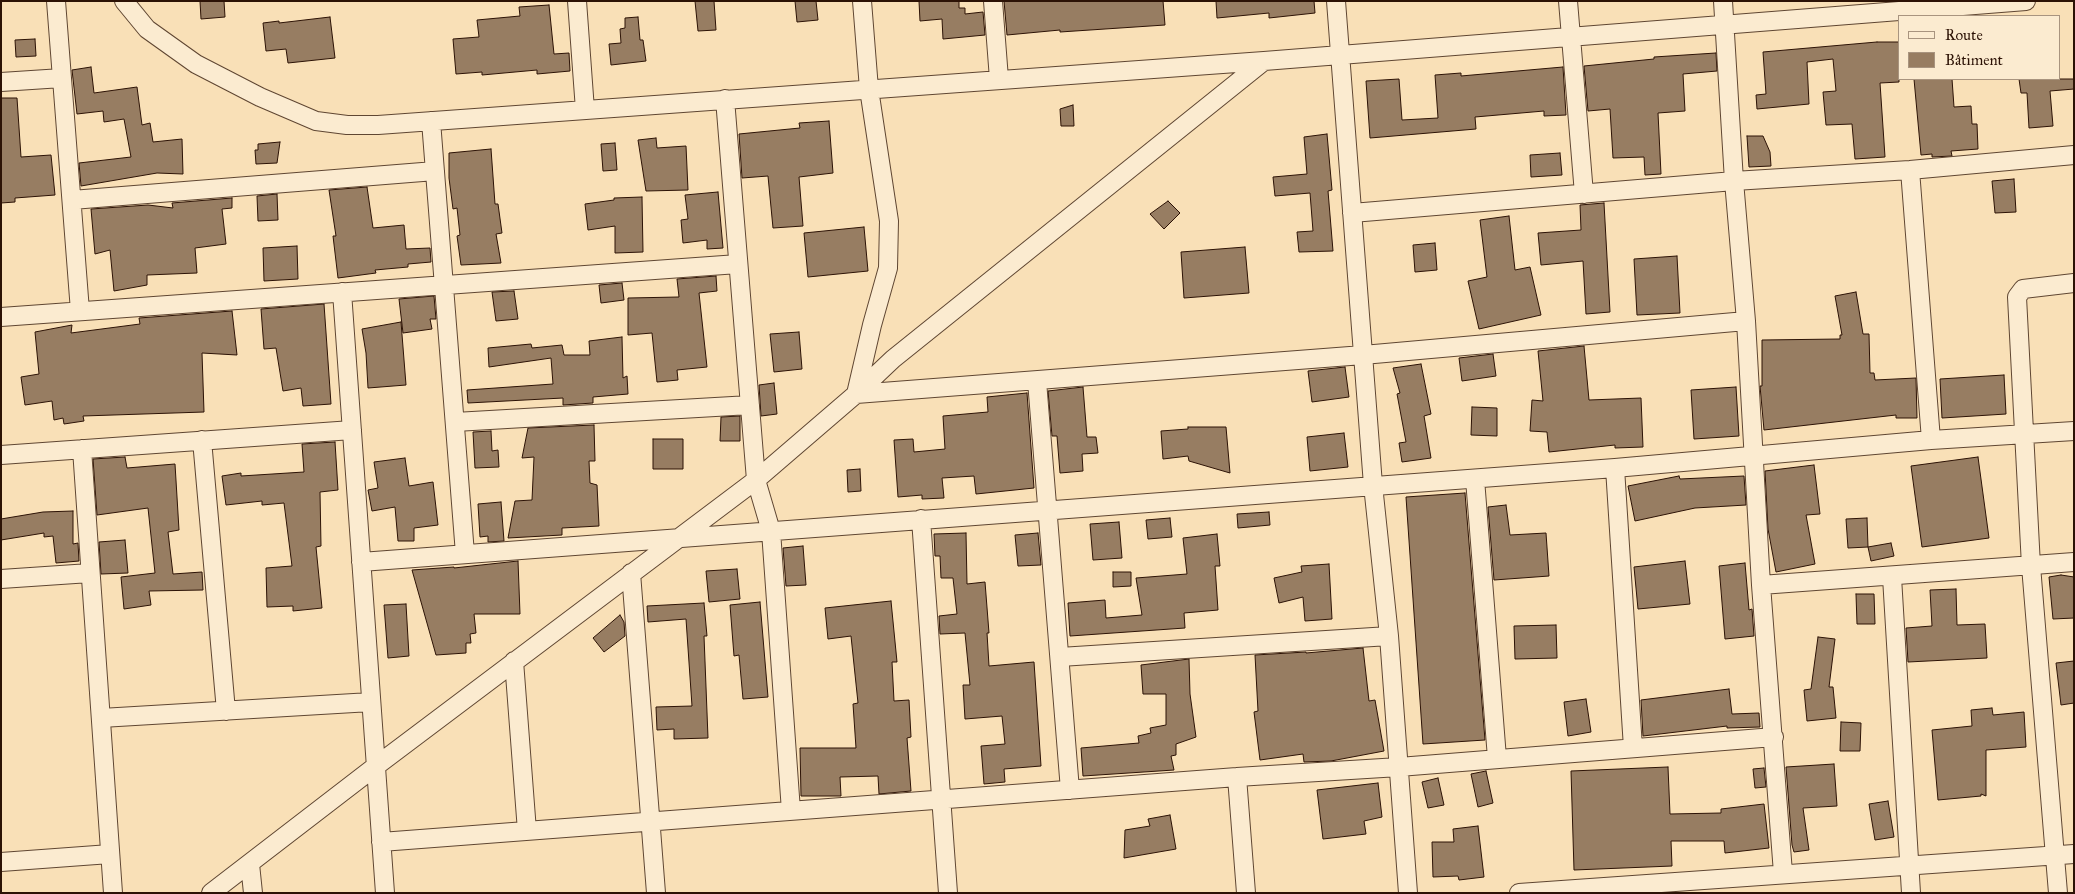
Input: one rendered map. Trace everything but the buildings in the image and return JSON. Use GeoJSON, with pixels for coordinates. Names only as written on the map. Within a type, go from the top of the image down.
{"type":"FeatureCollection","features":[{"type":"Feature","properties":{"kind":"street"},"geometry":{"type":"LineString","coordinates":[[56,1],[80,311]]}},
{"type":"Feature","properties":{"kind":"street"},"geometry":{"type":"LineString","coordinates":[[124,1],[147,29],[196,64],[260,97],[316,121],[347,125],[431,121],[1264,61],[2026,1]]}},
{"type":"Feature","properties":{"kind":"street"},"geometry":{"type":"LineString","coordinates":[[577,1],[585,110]]}},
{"type":"Feature","properties":{"kind":"street"},"geometry":{"type":"LineString","coordinates":[[856,394],[888,268],[889,221],[869,89],[862,1]]}},
{"type":"Feature","properties":{"kind":"street"},"geometry":{"type":"LineString","coordinates":[[993,1],[999,79]]}},
{"type":"Feature","properties":{"kind":"street"},"geometry":{"type":"LineString","coordinates":[[1336,1],[1373,485],[1389,636],[1408,893]]}},
{"type":"Feature","properties":{"kind":"street"},"geometry":{"type":"LineString","coordinates":[[1568,1],[1584,194]]}},
{"type":"Feature","properties":{"kind":"street"},"geometry":{"type":"LineString","coordinates":[[1723,1],[1783,873]]}},
{"type":"Feature","properties":{"kind":"street"},"geometry":{"type":"LineString","coordinates":[[211,893],[514,661],[756,480],[856,394],[893,359],[1264,61]]}},
{"type":"Feature","properties":{"kind":"street"},"geometry":{"type":"LineString","coordinates":[[1,82],[62,78]]}},
{"type":"Feature","properties":{"kind":"street"},"geometry":{"type":"LineString","coordinates":[[725,99],[756,480],[771,531],[791,811]]}},
{"type":"Feature","properties":{"kind":"street"},"geometry":{"type":"LineString","coordinates":[[431,121],[465,554]]}},
{"type":"Feature","properties":{"kind":"street"},"geometry":{"type":"LineString","coordinates":[[1352,214],[1734,181],[1910,170],[2074,156]]}},
{"type":"Feature","properties":{"kind":"street"},"geometry":{"type":"LineString","coordinates":[[1910,170],[1931,440]]}},
{"type":"Feature","properties":{"kind":"street"},"geometry":{"type":"LineString","coordinates":[[72,200],[435,171]]}},
{"type":"Feature","properties":{"kind":"street"},"geometry":{"type":"LineString","coordinates":[[1,317],[738,264]]}},
{"type":"Feature","properties":{"kind":"street"},"geometry":{"type":"LineString","coordinates":[[2058,893],[2031,566],[2018,294],[2023,289],[2074,284]]}},
{"type":"Feature","properties":{"kind":"street"},"geometry":{"type":"LineString","coordinates":[[342,292],[385,893]]}},
{"type":"Feature","properties":{"kind":"street"},"geometry":{"type":"LineString","coordinates":[[856,394],[1363,355],[1746,321]]}},
{"type":"Feature","properties":{"kind":"street"},"geometry":{"type":"LineString","coordinates":[[1037,380],[1070,790]]}},
{"type":"Feature","properties":{"kind":"street"},"geometry":{"type":"LineString","coordinates":[[455,422],[750,405]]}},
{"type":"Feature","properties":{"kind":"street"},"geometry":{"type":"LineString","coordinates":[[1,455],[352,430]]}},
{"type":"Feature","properties":{"kind":"street"},"geometry":{"type":"LineString","coordinates":[[361,562],[1373,485],[1475,479],[1931,440],[2074,431]]}},
{"type":"Feature","properties":{"kind":"street"},"geometry":{"type":"LineString","coordinates":[[202,440],[226,711]]}},
{"type":"Feature","properties":{"kind":"street"},"geometry":{"type":"LineString","coordinates":[[82,449],[113,893]]}},
{"type":"Feature","properties":{"kind":"street"},"geometry":{"type":"LineString","coordinates":[[1615,468],[1633,748]]}},
{"type":"Feature","properties":{"kind":"street"},"geometry":{"type":"LineString","coordinates":[[1475,479],[1497,758]]}},
{"type":"Feature","properties":{"kind":"street"},"geometry":{"type":"LineString","coordinates":[[921,519],[948,893]]}},
{"type":"Feature","properties":{"kind":"street"},"geometry":{"type":"LineString","coordinates":[[1762,585],[1892,577],[2074,562]]}},
{"type":"Feature","properties":{"kind":"street"},"geometry":{"type":"LineString","coordinates":[[1,579],[90,572]]}},
{"type":"Feature","properties":{"kind":"street"},"geometry":{"type":"LineString","coordinates":[[631,573],[656,893]]}},
{"type":"Feature","properties":{"kind":"street"},"geometry":{"type":"LineString","coordinates":[[1892,577],[1912,893]]}},
{"type":"Feature","properties":{"kind":"street"},"geometry":{"type":"LineString","coordinates":[[1060,657],[1389,636]]}},
{"type":"Feature","properties":{"kind":"street"},"geometry":{"type":"LineString","coordinates":[[514,661],[527,831]]}},
{"type":"Feature","properties":{"kind":"street"},"geometry":{"type":"LineString","coordinates":[[101,718],[371,702]]}},
{"type":"Feature","properties":{"kind":"street"},"geometry":{"type":"LineString","coordinates":[[381,842],[1237,777],[1399,767],[1774,736]]}},
{"type":"Feature","properties":{"kind":"street"},"geometry":{"type":"LineString","coordinates":[[1237,777],[1246,893]]}},
{"type":"Feature","properties":{"kind":"street"},"geometry":{"type":"LineString","coordinates":[[1,862],[110,854]]}},
{"type":"Feature","properties":{"kind":"street"},"geometry":{"type":"LineString","coordinates":[[1519,893],[2074,854]]}},
{"type":"Feature","properties":{"kind":"street"},"geometry":{"type":"LineString","coordinates":[[250,864],[253,893]]}}]}
